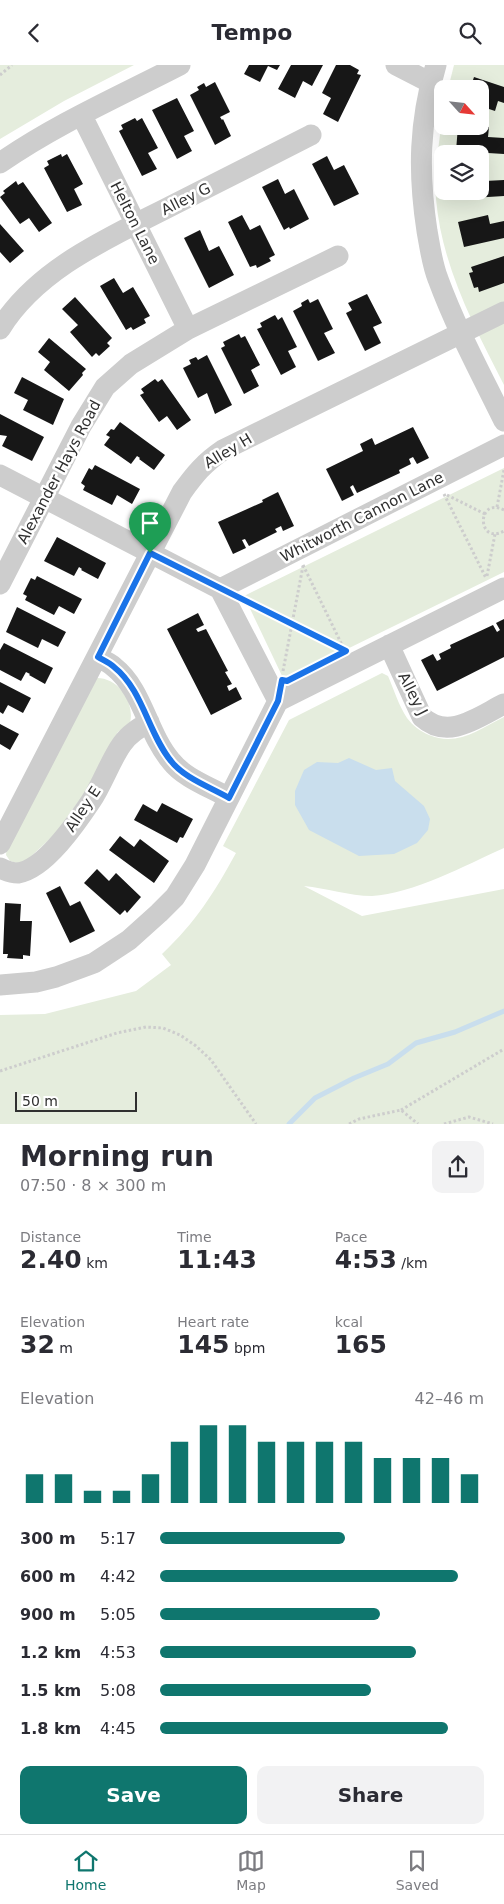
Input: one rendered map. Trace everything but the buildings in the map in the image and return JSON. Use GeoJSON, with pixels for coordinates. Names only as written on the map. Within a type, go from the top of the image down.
{"type":"FeatureCollection","features":[{"type":"Feature","properties":{"kind":"street"},"geometry":{"type":"LineString","coordinates":[[0,163],[30,144],[180,65]]}},
{"type":"Feature","properties":{"kind":"street"},"geometry":{"type":"LineString","coordinates":[[396,65],[434,74],[424,112],[421,143],[421,180],[425,217],[437,277],[460,333],[504,421]]}},
{"type":"Feature","properties":{"kind":"street","name":"Helton Lane"},"geometry":{"type":"LineString","coordinates":[[82,116],[188,329]]}},
{"type":"Feature","properties":{"kind":"street","name":"Alley G"},"geometry":{"type":"LineString","coordinates":[[0,329],[35,288],[94,246],[311,135]]}},
{"type":"Feature","properties":{"kind":"street","name":"Alexander Hays Road"},"geometry":{"type":"LineString","coordinates":[[0,584],[81,427],[105,387],[131,364],[188,329],[338,255]]}},
{"type":"Feature","properties":{"kind":"street","name":"Alley H"},"geometry":{"type":"LineString","coordinates":[[0,843],[182,492],[206,461],[504,312]]}},
{"type":"Feature","properties":{"kind":"street","name":"Whitworth Cannon Lane"},"geometry":{"type":"LineString","coordinates":[[220,589],[504,445]]}},
{"type":"Feature","properties":{"kind":"street"},"geometry":{"type":"LineString","coordinates":[[0,475],[220,589],[278,701]]}},
{"type":"Feature","properties":{"kind":"street"},"geometry":{"type":"LineString","coordinates":[[0,985],[36,981],[75,971],[112,953],[130,940],[175,897],[195,865],[278,701],[389,645],[495,581]]}},
{"type":"Feature","properties":{"kind":"street","name":"Alley J"},"geometry":{"type":"LineString","coordinates":[[389,645],[422,717],[429,724],[446,728],[455,727],[504,704]]}},
{"type":"Feature","properties":{"kind":"street"},"geometry":{"type":"LineString","coordinates":[[98,657],[113,665],[130,684],[163,750],[180,770],[229,798]]}},
{"type":"Feature","properties":{"kind":"street","name":"Alley E"},"geometry":{"type":"LineString","coordinates":[[0,868],[14,873],[21,873],[52,851],[73,827],[92,800],[121,745],[133,732],[149,722]]}},
{"type":"Feature","properties":{"kind":"path"},"geometry":{"type":"LineString","coordinates":[[0,75],[12,65]]}},
{"type":"Feature","properties":{"kind":"path"},"geometry":{"type":"LineString","coordinates":[[497,507],[504,470]]}},
{"type":"Feature","properties":{"kind":"path"},"geometry":{"type":"LineString","coordinates":[[484,514],[444,494],[495,581]]}},
{"type":"Feature","properties":{"kind":"path"},"geometry":{"type":"LineString","coordinates":[[504,510],[497,507],[489,509],[484,514],[483,520],[485,528],[495,534],[504,531]]}},
{"type":"Feature","properties":{"kind":"path"},"geometry":{"type":"LineString","coordinates":[[495,534],[495,581]]}},
{"type":"Feature","properties":{"kind":"path"},"geometry":{"type":"LineString","coordinates":[[278,701],[303,564],[346,651]]}},
{"type":"Feature","properties":{"kind":"path"},"geometry":{"type":"LineString","coordinates":[[248,603],[346,651]]}},
{"type":"Feature","properties":{"kind":"path"},"geometry":{"type":"LineString","coordinates":[[337,655],[346,651]]}},
{"type":"Feature","properties":{"kind":"path"},"geometry":{"type":"LineString","coordinates":[[0,1071],[117,1033],[146,1027],[163,1028],[180,1035],[211,1060],[256,1124]]}},
{"type":"Feature","properties":{"kind":"path"},"geometry":{"type":"LineString","coordinates":[[349,1124],[359,1119],[401,1110],[504,1049]]}},
{"type":"Feature","properties":{"kind":"path"},"geometry":{"type":"LineString","coordinates":[[401,1110],[418,1124]]}},
{"type":"Feature","properties":{"kind":"path"},"geometry":{"type":"LineString","coordinates":[[444,1124],[468,1117],[493,1124]]}},
{"type":"Feature","properties":{"kind":"green space"},"geometry":{"type":"Polygon","coordinates":[[[0,65],[134,65],[64,101],[0,139],[0,65]]]}},
{"type":"Feature","properties":{"kind":"green space"},"geometry":{"type":"Polygon","coordinates":[[[454,65],[504,65],[504,385],[471,318],[452,272],[439,224],[436,200],[489,200],[489,145],[439,145],[440,135],[489,135],[489,80],[450,80],[454,65]]]}},
{"type":"Feature","properties":{"kind":"green space"},"geometry":{"type":"Polygon","coordinates":[[[504,468],[504,572],[284,680],[244,596],[504,468]]]}},
{"type":"Feature","properties":{"kind":"green space"},"geometry":{"type":"Polygon","coordinates":[[[382,673],[388,676],[407,718],[417,728],[429,735],[439,738],[458,738],[476,732],[504,717],[504,848],[439,878],[388,894],[363,896],[304,886],[362,916],[504,889],[504,1124],[0,1124],[0,1015],[45,1014],[136,991],[171,965],[162,954],[195,919],[236,853],[223,846],[289,720],[382,673]]]}},
{"type":"Feature","properties":{"kind":"green space"},"geometry":{"type":"Polygon","coordinates":[[[97,678],[112,682],[124,693],[130,708],[130,723],[118,732],[84,794],[55,834],[25,862],[17,863],[10,861],[6,855],[7,846],[97,678]]]}},
{"type":"Feature","properties":{"kind":"water"},"geometry":{"type":"Polygon","coordinates":[[[349,758],[376,770],[392,768],[395,781],[424,806],[430,819],[428,830],[417,843],[394,854],[359,856],[309,830],[295,805],[295,791],[304,770],[317,762],[338,763],[349,758]]]}},
{"type":"Feature","properties":{"kind":"waterway"},"geometry":{"type":"LineString","coordinates":[[289,1124],[315,1098],[354,1078],[388,1064],[416,1043],[455,1032],[504,1011]]}},
{"type":"Feature","properties":{"kind":"route"},"geometry":{"type":"LineString","coordinates":[[150,553],[346,651],[287,681],[282,680],[278,701],[229,798],[180,770],[171,761],[163,750],[130,684],[113,665],[98,657],[150,553]]}}]}
